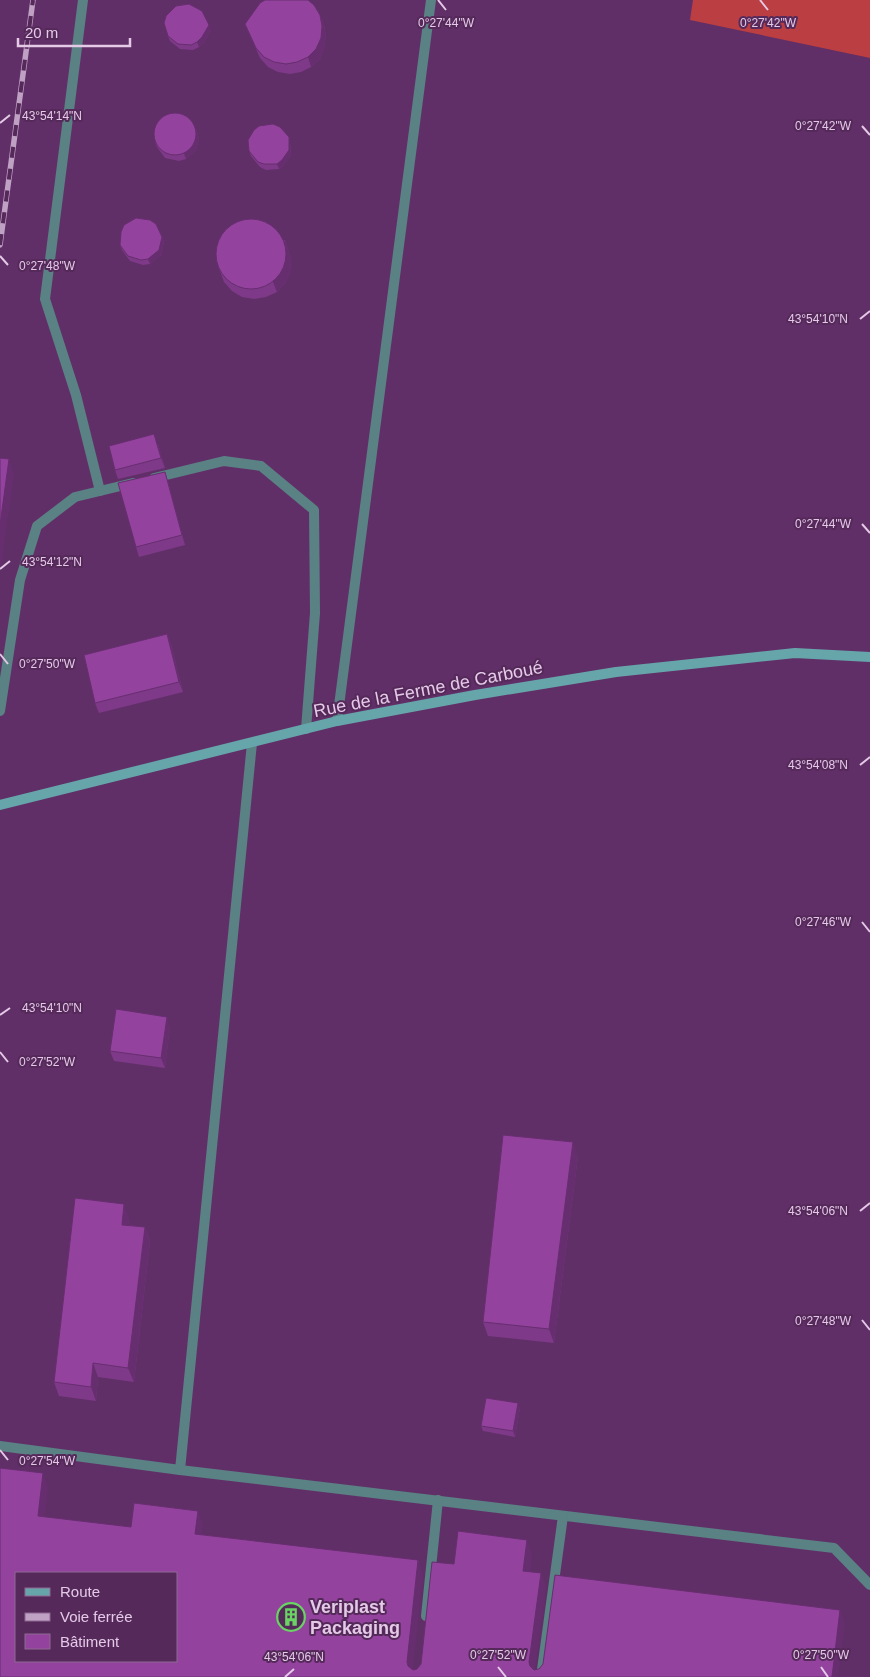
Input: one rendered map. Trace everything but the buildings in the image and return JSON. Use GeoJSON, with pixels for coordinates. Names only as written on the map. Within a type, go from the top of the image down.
{"type":"FeatureCollection","features":[{"type":"Feature","properties":{"kind":"street","name":"Rue de la Ferme de Carboué"},"geometry":{"type":"LineString","coordinates":[[0,805],[337,721],[475,695],[616,672],[795,653],[870,658]]}},
{"type":"Feature","properties":{"kind":"lane"},"geometry":{"type":"LineString","coordinates":[[83,0],[45,299],[76,395],[100,491]]}},
{"type":"Feature","properties":{"kind":"lane"},"geometry":{"type":"LineString","coordinates":[[337,721],[431,0]]}},
{"type":"Feature","properties":{"kind":"lane"},"geometry":{"type":"LineString","coordinates":[[0,711],[20,580],[37,526],[74,497],[224,461],[261,466],[314,510],[315,613],[306,729]]}},
{"type":"Feature","properties":{"kind":"lane"},"geometry":{"type":"LineString","coordinates":[[180,1470],[252,743]]}},
{"type":"Feature","properties":{"kind":"lane"},"geometry":{"type":"LineString","coordinates":[[0,1446],[180,1470],[834,1548],[870,1585]]}},
{"type":"Feature","properties":{"kind":"lane"},"geometry":{"type":"LineString","coordinates":[[425,1628],[438,1500]]}},
{"type":"Feature","properties":{"kind":"lane"},"geometry":{"type":"LineString","coordinates":[[541,1677],[563,1516]]}},
{"type":"Feature","properties":{"kind":"shaded area"},"geometry":{"type":"Polygon","coordinates":[[[0,0],[704,0],[701,22],[870,58],[870,1677],[0,1677],[0,0]]]}},
{"type":"Feature","properties":{"kind":"shaded area"},"geometry":{"type":"Polygon","coordinates":[[[693,0],[870,0],[870,58],[690,20],[693,0]]]}},
{"type":"Feature","properties":{"kind":"railway"},"geometry":{"type":"LineString","coordinates":[[0,245],[33,0]]}},
{"type":"Feature","properties":{"kind":"place","name":"Veriplast Packaging"},"geometry":{"type":"Point","coordinates":[291,1617]}}]}
